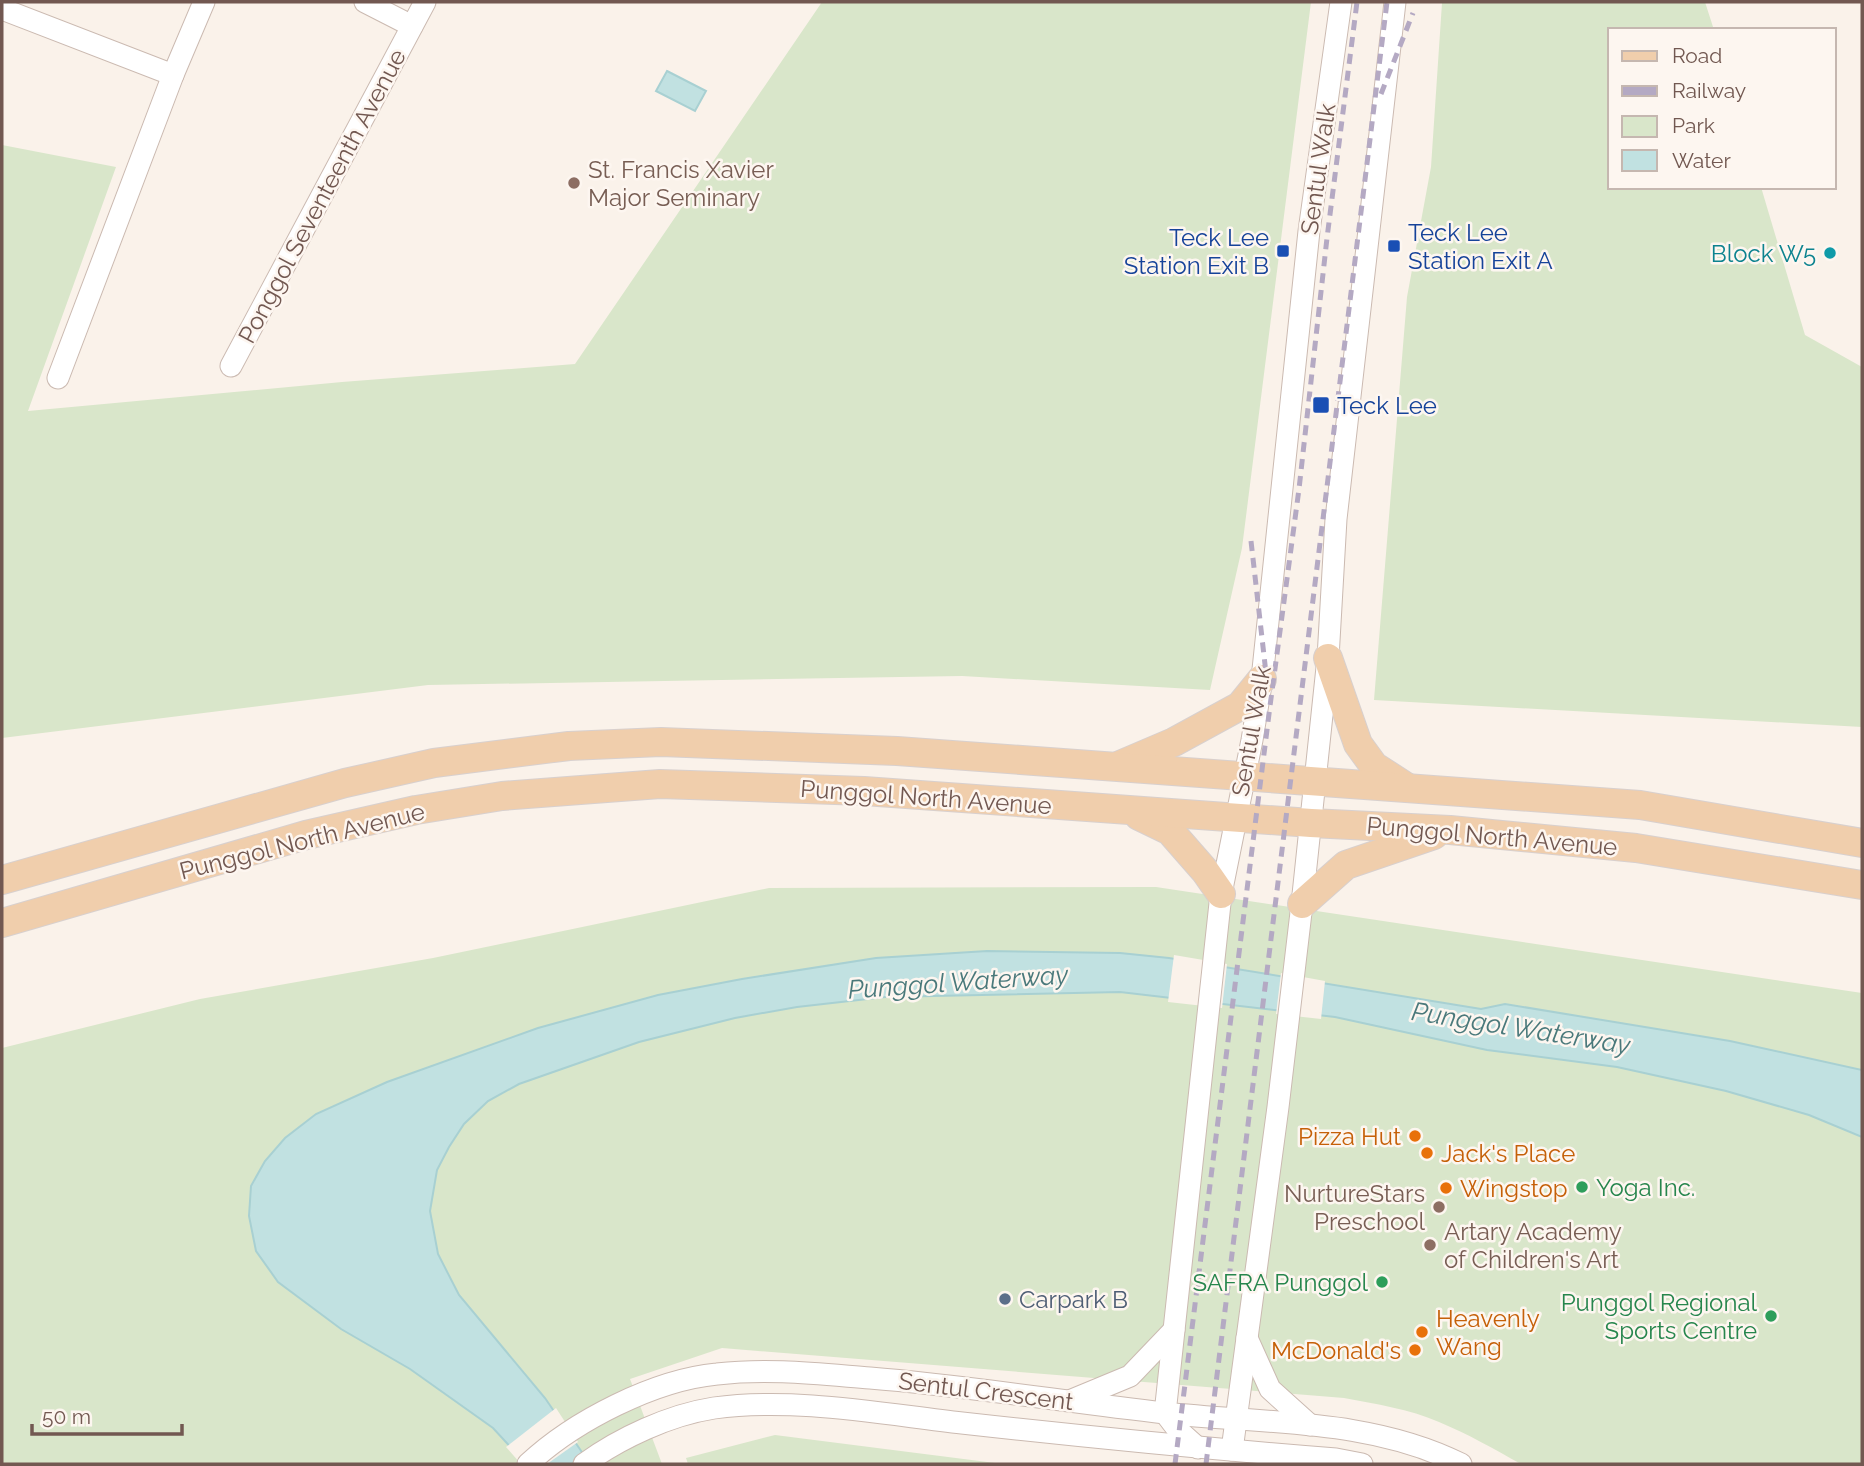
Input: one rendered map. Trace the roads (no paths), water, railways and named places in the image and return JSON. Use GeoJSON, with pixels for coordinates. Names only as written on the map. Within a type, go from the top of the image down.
{"type":"FeatureCollection","features":[{"type":"Feature","properties":{"kind":"main road"},"geometry":{"type":"LineString","coordinates":[[1328,658],[1358,744],[1374,766],[1411,790]]}},
{"type":"Feature","properties":{"kind":"main road"},"geometry":{"type":"LineString","coordinates":[[1118,766],[1174,742],[1240,706],[1262,679]]}},
{"type":"Feature","properties":{"kind":"main road","name":"Punggol North Avenue"},"geometry":{"type":"LineString","coordinates":[[2,880],[345,783],[434,763],[569,746],[661,742],[897,751],[1640,805],[1862,843]]}},
{"type":"Feature","properties":{"kind":"main road","name":"Punggol North Avenue"},"geometry":{"type":"LineString","coordinates":[[2,923],[306,835],[416,810],[502,796],[660,784],[864,791],[1129,811],[1450,830],[1636,848],[1862,885]]}},
{"type":"Feature","properties":{"kind":"main road"},"geometry":{"type":"LineString","coordinates":[[1129,811],[1170,831],[1221,894]]}},
{"type":"Feature","properties":{"kind":"main road"},"geometry":{"type":"LineString","coordinates":[[1302,904],[1346,865],[1450,830]]}},
{"type":"Feature","properties":{"kind":"street"},"geometry":{"type":"LineString","coordinates":[[58,378],[173,75],[204,2]]}},
{"type":"Feature","properties":{"kind":"street","name":"Ponggol Seventeenth Avenue"},"geometry":{"type":"LineString","coordinates":[[365,2],[412,26]]}},
{"type":"Feature","properties":{"kind":"street","name":"Ponggol Seventeenth Avenue"},"geometry":{"type":"LineString","coordinates":[[231,366],[425,2]]}},
{"type":"Feature","properties":{"kind":"street","name":"Sentul Walk"},"geometry":{"type":"LineString","coordinates":[[1165,1413],[1221,894],[1262,679],[1309,230],[1341,2]]}},
{"type":"Feature","properties":{"kind":"street"},"geometry":{"type":"LineString","coordinates":[[1231,1450],[1278,1107],[1302,904],[1328,658],[1336,519],[1395,2]]}},
{"type":"Feature","properties":{"kind":"street"},"geometry":{"type":"LineString","coordinates":[[2,9],[173,75]]}},
{"type":"Feature","properties":{"kind":"street"},"geometry":{"type":"LineString","coordinates":[[1072,1400],[1130,1376],[1174,1330]]}},
{"type":"Feature","properties":{"kind":"street"},"geometry":{"type":"LineString","coordinates":[[1246,1337],[1270,1389],[1310,1425]]}},
{"type":"Feature","properties":{"kind":"street","name":"Sentul Crescent"},"geometry":{"type":"LineString","coordinates":[[528,1464],[572,1429],[631,1398],[685,1380],[716,1374],[792,1370],[922,1382],[1165,1413],[1310,1425],[1377,1434],[1439,1453],[1461,1464]]}},
{"type":"Feature","properties":{"kind":"street","name":"Sentul Crescent"},"geometry":{"type":"LineString","coordinates":[[584,1464],[629,1437],[677,1418],[712,1409],[781,1405],[1198,1448],[1336,1459],[1362,1464]]}},
{"type":"Feature","properties":{"kind":"street"},"geometry":{"type":"LineString","coordinates":[[1165,1413],[1178,1430],[1198,1448]]}},
{"type":"Feature","properties":{"kind":"water"},"geometry":{"type":"Polygon","coordinates":[[[667,71],[706,91],[695,111],[656,91],[667,71]]]}},
{"type":"Feature","properties":{"kind":"water","name":"Punggol Waterway"},"geometry":{"type":"Polygon","coordinates":[[[987,951],[1120,953],[1169,958],[1481,1009],[1505,1004],[1730,1041],[1862,1070],[1862,1137],[1809,1115],[1726,1091],[1617,1067],[1487,1050],[1335,1017],[1120,992],[885,997],[797,1007],[735,1018],[639,1042],[519,1084],[488,1101],[464,1124],[449,1147],[437,1170],[430,1211],[438,1254],[459,1295],[545,1398],[590,1464],[526,1464],[493,1428],[410,1369],[341,1329],[278,1282],[256,1251],[249,1216],[251,1186],[265,1161],[285,1138],[316,1114],[387,1082],[538,1028],[658,995],[876,958],[987,951]]]}},
{"type":"Feature","properties":{"kind":"railway"},"geometry":{"type":"LineString","coordinates":[[1175,1464],[1299,489],[1357,2]]}},
{"type":"Feature","properties":{"kind":"railway"},"geometry":{"type":"LineString","coordinates":[[1206,1464],[1387,2]]}},
{"type":"Feature","properties":{"kind":"railway"},"geometry":{"type":"LineString","coordinates":[[1381,94],[1413,13]]}},
{"type":"Feature","properties":{"kind":"railway"},"geometry":{"type":"LineString","coordinates":[[1251,541],[1267,682]]}},
{"type":"Feature","properties":{"kind":"place","name":"St. Francis Xavier Major Seminary"},"geometry":{"type":"Point","coordinates":[574,183]}},
{"type":"Feature","properties":{"kind":"place","name":"Teck Lee Station Exit A"},"geometry":{"type":"Point","coordinates":[1394,246]}},
{"type":"Feature","properties":{"kind":"place","name":"Teck Lee Station Exit B"},"geometry":{"type":"Point","coordinates":[1283,251]}},
{"type":"Feature","properties":{"kind":"place","name":"Block W5"},"geometry":{"type":"Point","coordinates":[1830,253]}},
{"type":"Feature","properties":{"kind":"place","name":"Teck Lee"},"geometry":{"type":"Point","coordinates":[1321,405]}},
{"type":"Feature","properties":{"kind":"place","name":"Pizza Hut"},"geometry":{"type":"Point","coordinates":[1415,1136]}},
{"type":"Feature","properties":{"kind":"place","name":"Jack's Place"},"geometry":{"type":"Point","coordinates":[1427,1153]}},
{"type":"Feature","properties":{"kind":"place","name":"Yoga Inc."},"geometry":{"type":"Point","coordinates":[1582,1187]}},
{"type":"Feature","properties":{"kind":"place","name":"Wingstop"},"geometry":{"type":"Point","coordinates":[1446,1188]}},
{"type":"Feature","properties":{"kind":"place","name":"NurtureStars Preschool"},"geometry":{"type":"Point","coordinates":[1439,1207]}},
{"type":"Feature","properties":{"kind":"place","name":"Artary Academy of Children's Art"},"geometry":{"type":"Point","coordinates":[1430,1245]}},
{"type":"Feature","properties":{"kind":"place","name":"SAFRA Punggol"},"geometry":{"type":"Point","coordinates":[1382,1282]}},
{"type":"Feature","properties":{"kind":"place","name":"Carpark B"},"geometry":{"type":"Point","coordinates":[1005,1299]}},
{"type":"Feature","properties":{"kind":"place","name":"Punggol Regional Sports Centre"},"geometry":{"type":"Point","coordinates":[1771,1316]}},
{"type":"Feature","properties":{"kind":"place","name":"Heavenly Wang"},"geometry":{"type":"Point","coordinates":[1422,1332]}},
{"type":"Feature","properties":{"kind":"place","name":"McDonald's"},"geometry":{"type":"Point","coordinates":[1415,1350]}}]}
